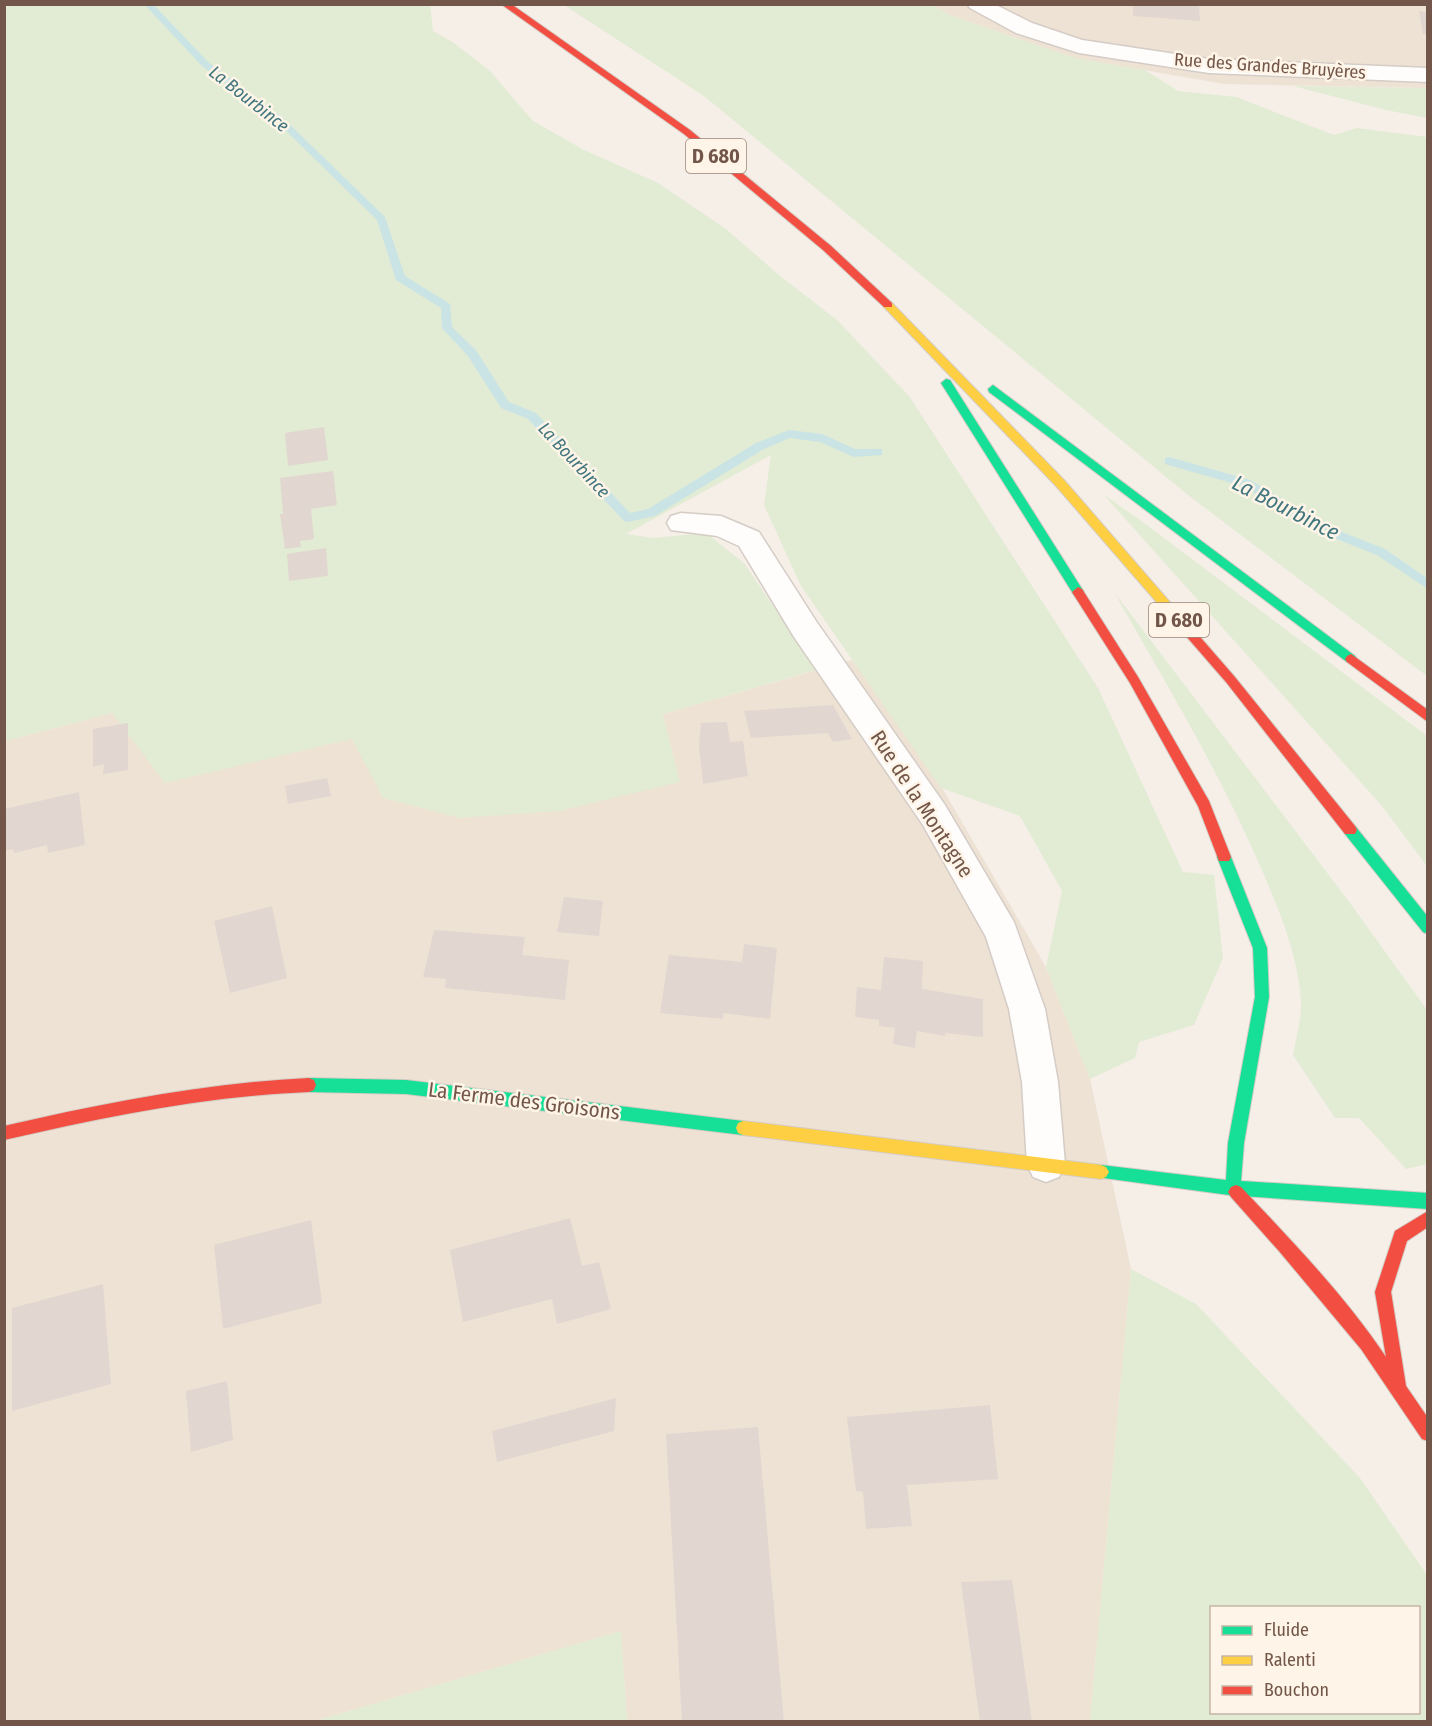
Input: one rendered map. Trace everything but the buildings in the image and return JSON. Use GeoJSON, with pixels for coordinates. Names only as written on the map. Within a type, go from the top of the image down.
{"type":"FeatureCollection","features":[{"type":"Feature","properties":{"kind":"main road","name":"D 680"},"geometry":{"type":"LineString","coordinates":[[505,4],[687,132],[827,248],[912,328],[1060,483],[1230,678],[1428,928]]}},
{"type":"Feature","properties":{"kind":"main road"},"geometry":{"type":"LineString","coordinates":[[912,328],[1428,717]]}},
{"type":"Feature","properties":{"kind":"main road"},"geometry":{"type":"LineString","coordinates":[[912,328],[1134,680],[1198,794],[1260,948],[1262,997],[1236,1143],[1233,1188],[1285,1245],[1366,1343],[1428,1432]]}},
{"type":"Feature","properties":{"kind":"main road","name":"La Ferme des Groisons"},"geometry":{"type":"LineString","coordinates":[[4,1133],[136,1104],[234,1089],[329,1084],[406,1087],[1233,1188],[1428,1201]]}},
{"type":"Feature","properties":{"kind":"main road"},"geometry":{"type":"LineString","coordinates":[[1400,1394],[1383,1293],[1401,1236],[1428,1218]]}},
{"type":"Feature","properties":{"kind":"street","name":"Rue des Grandes Bruyères"},"geometry":{"type":"LineString","coordinates":[[977,4],[1024,28],[1079,46],[1209,66],[1428,75]]}},
{"type":"Feature","properties":{"kind":"street","name":"Rue de la Montagne"},"geometry":{"type":"LineString","coordinates":[[681,523],[721,526],[749,539],[805,629],[934,815],[1002,933],[1028,1009],[1040,1082],[1046,1164]]}},
{"type":"Feature","properties":{"kind":"shaded area"},"geometry":{"type":"Polygon","coordinates":[[[932,5],[1427,5],[1427,88],[1224,84],[1075,58],[952,16],[932,5]]]}},
{"type":"Feature","properties":{"kind":"shaded area"},"geometry":{"type":"Polygon","coordinates":[[[852,660],[933,772],[1046,967],[1090,1079],[1131,1269],[1090,1721],[627,1721],[621,1631],[315,1721],[5,1722],[5,741],[112,713],[352,739],[663,714],[852,660]]]}},
{"type":"Feature","properties":{"kind":"green space"},"geometry":{"type":"Polygon","coordinates":[[[4,5],[430,5],[433,31],[454,43],[490,71],[533,121],[584,150],[658,183],[726,229],[780,276],[837,320],[909,396],[1098,688],[1183,872],[1214,875],[1223,958],[1194,1025],[1139,1042],[1135,1058],[1090,1079],[1046,967],[1062,891],[1020,816],[941,788],[801,586],[764,505],[771,455],[626,534],[653,538],[706,533],[744,563],[816,670],[663,714],[680,782],[559,811],[460,818],[383,798],[352,739],[165,783],[112,713],[5,741],[4,5]]]}},
{"type":"Feature","properties":{"kind":"green space"},"geometry":{"type":"Polygon","coordinates":[[[564,5],[932,5],[952,16],[1075,58],[1145,70],[1178,91],[1236,97],[1334,135],[1357,128],[1427,137],[1427,676],[1188,495],[704,96],[564,5]]]}},
{"type":"Feature","properties":{"kind":"green space"},"geometry":{"type":"Polygon","coordinates":[[[1293,86],[1427,88],[1427,118],[1386,110],[1293,86]]]}},
{"type":"Feature","properties":{"kind":"green space"},"geometry":{"type":"Polygon","coordinates":[[[1104,495],[1427,736],[1427,866],[1382,806],[1104,495]]]}},
{"type":"Feature","properties":{"kind":"green space"},"geometry":{"type":"Polygon","coordinates":[[[1114,592],[1350,903],[1427,1010],[1427,1164],[1406,1169],[1359,1118],[1335,1118],[1293,1055],[1301,1014],[1301,1001],[1288,936],[1277,905],[1248,838],[1212,766],[1114,592]]]}},
{"type":"Feature","properties":{"kind":"green space"},"geometry":{"type":"Polygon","coordinates":[[[1131,1269],[1196,1304],[1360,1478],[1427,1575],[1427,1721],[1090,1721],[1131,1269]]]}},
{"type":"Feature","properties":{"kind":"green space"},"geometry":{"type":"Polygon","coordinates":[[[621,1631],[627,1721],[315,1721],[621,1631]]]}},
{"type":"Feature","properties":{"kind":"waterway","name":"La Bourbince"},"geometry":{"type":"LineString","coordinates":[[148,4],[205,64],[279,119],[382,219],[400,278],[446,306],[447,328],[472,353],[505,405],[532,416],[628,518],[651,513],[760,446],[789,434],[822,438],[854,453],[878,452]]}},
{"type":"Feature","properties":{"kind":"waterway","name":"La Bourbince"},"geometry":{"type":"LineString","coordinates":[[1169,461],[1246,483],[1284,505],[1310,524],[1381,552],[1428,585]]}},
{"type":"Feature","properties":{"kind":"traffic: fast"},"geometry":{"type":"LineString","coordinates":[[946,383],[1078,592]]}},
{"type":"Feature","properties":{"kind":"traffic: fast"},"geometry":{"type":"LineString","coordinates":[[993,389],[1351,659]]}},
{"type":"Feature","properties":{"kind":"traffic: fast"},"geometry":{"type":"LineString","coordinates":[[1350,830],[1428,928]]}},
{"type":"Feature","properties":{"kind":"traffic: fast"},"geometry":{"type":"LineString","coordinates":[[1224,857],[1260,948],[1262,997],[1236,1143],[1233,1188],[1236,1192]]}},
{"type":"Feature","properties":{"kind":"traffic: fast"},"geometry":{"type":"LineString","coordinates":[[309,1085],[406,1087],[743,1128]]}},
{"type":"Feature","properties":{"kind":"traffic: fast"},"geometry":{"type":"LineString","coordinates":[[1101,1172],[1233,1188],[1428,1201]]}},
{"type":"Feature","properties":{"kind":"traffic: slow"},"geometry":{"type":"LineString","coordinates":[[888,305],[1060,483],[1177,618]]}},
{"type":"Feature","properties":{"kind":"traffic: slow"},"geometry":{"type":"LineString","coordinates":[[743,1128],[1101,1172]]}},
{"type":"Feature","properties":{"kind":"traffic: jam"},"geometry":{"type":"LineString","coordinates":[[505,4],[687,132],[827,248],[888,305]]}},
{"type":"Feature","properties":{"kind":"traffic: jam"},"geometry":{"type":"LineString","coordinates":[[1078,592],[1134,680],[1204,805],[1224,857]]}},
{"type":"Feature","properties":{"kind":"traffic: jam"},"geometry":{"type":"LineString","coordinates":[[1177,618],[1230,679],[1350,830]]}},
{"type":"Feature","properties":{"kind":"traffic: jam"},"geometry":{"type":"LineString","coordinates":[[1351,659],[1428,717]]}},
{"type":"Feature","properties":{"kind":"traffic: jam"},"geometry":{"type":"LineString","coordinates":[[4,1133],[118,1108],[194,1095],[309,1085]]}},
{"type":"Feature","properties":{"kind":"traffic: jam"},"geometry":{"type":"LineString","coordinates":[[1236,1192],[1285,1245],[1367,1343],[1428,1433]]}},
{"type":"Feature","properties":{"kind":"traffic: jam"},"geometry":{"type":"LineString","coordinates":[[1399,1384],[1383,1292],[1401,1236],[1428,1218]]}}]}
